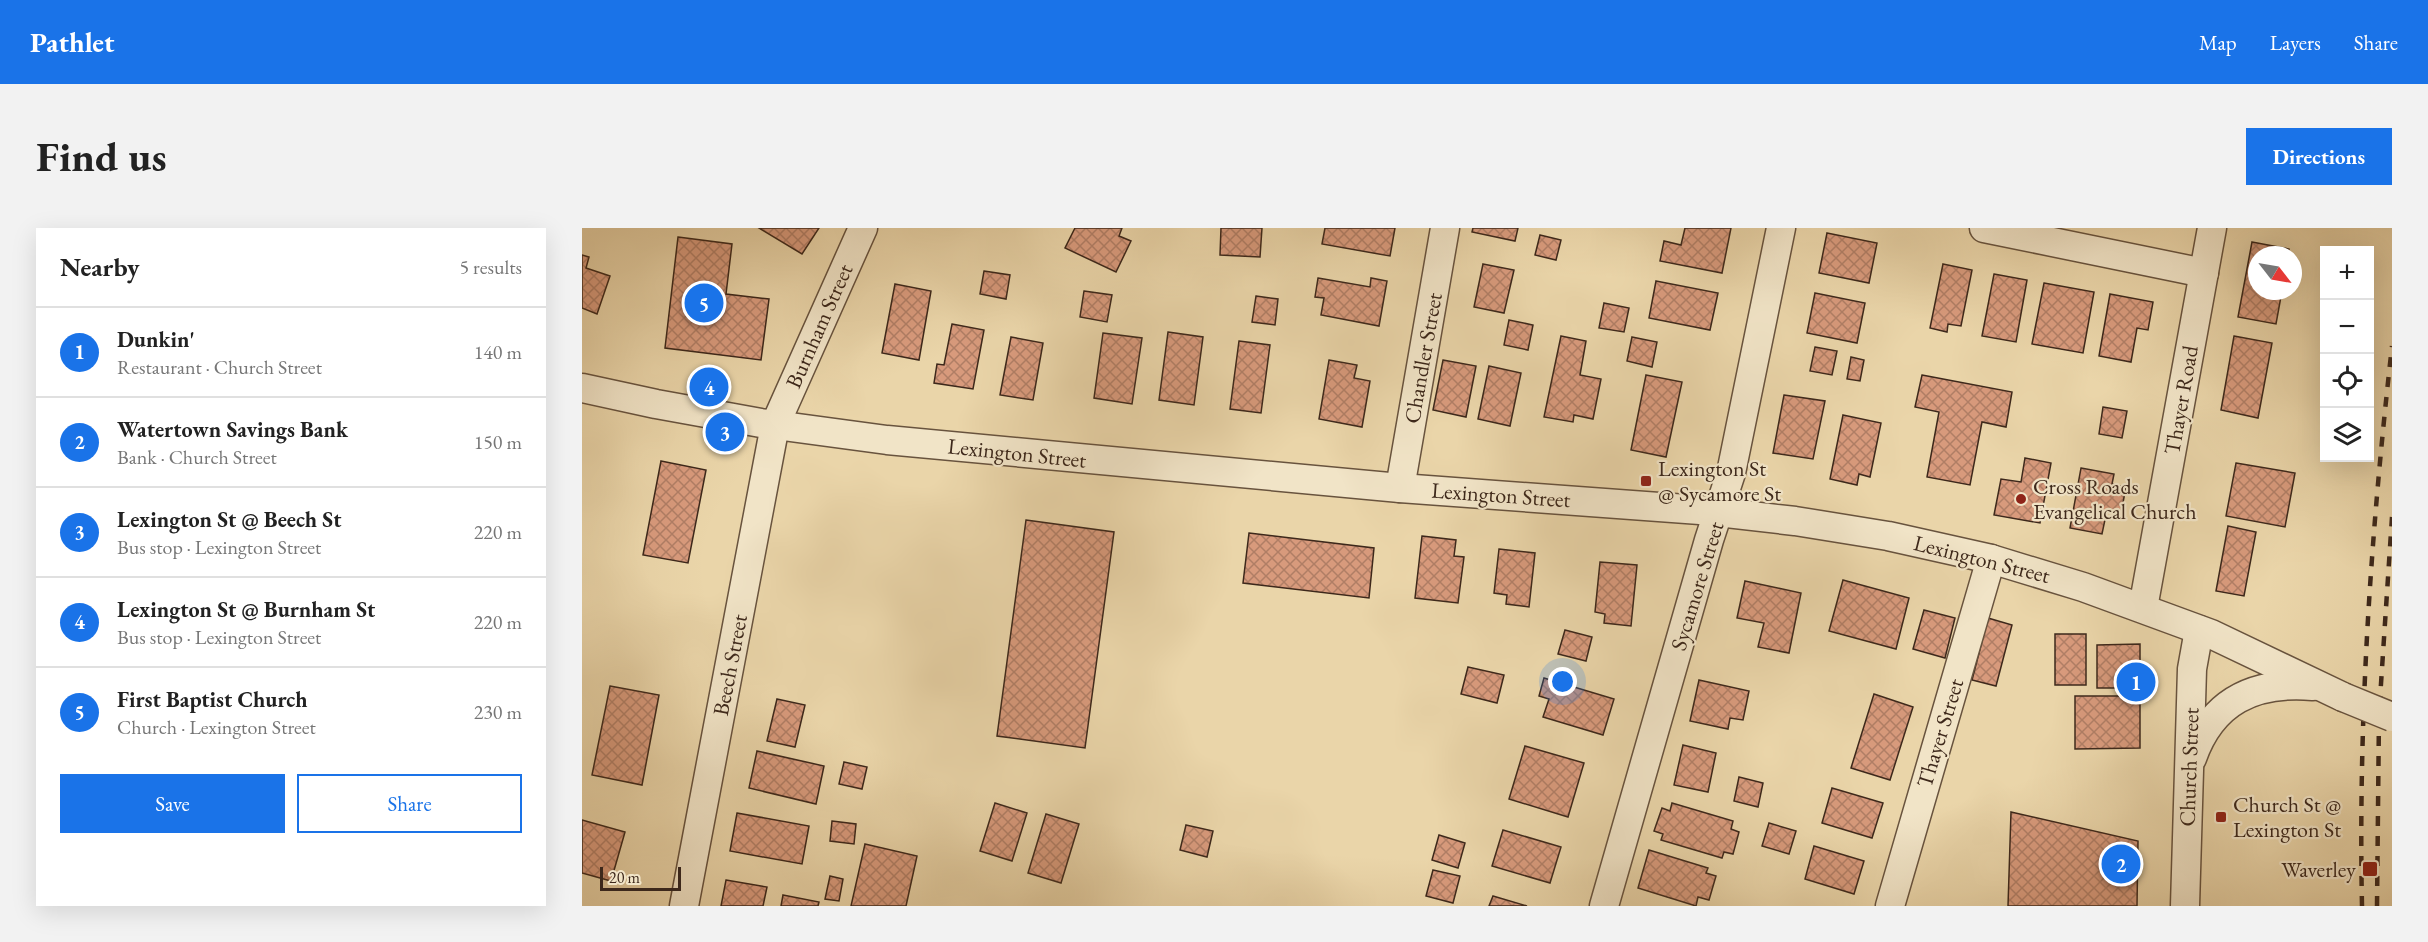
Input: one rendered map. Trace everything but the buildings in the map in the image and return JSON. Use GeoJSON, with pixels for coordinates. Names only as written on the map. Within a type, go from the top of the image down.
{"type":"FeatureCollection","features":[{"type":"Feature","properties":{"kind":"street","name":"Burnham Street"},"geometry":{"type":"LineString","coordinates":[[775,425],[863,228]]}},
{"type":"Feature","properties":{"kind":"street","name":"Chandler Street"},"geometry":{"type":"LineString","coordinates":[[1400,488],[1445,228]]}},
{"type":"Feature","properties":{"kind":"street","name":"Sycamore Street"},"geometry":{"type":"LineString","coordinates":[[1604,906],[1709,540],[1734,462],[1781,228]]}},
{"type":"Feature","properties":{"kind":"street"},"geometry":{"type":"LineString","coordinates":[[1984,228],[2204,273]]}},
{"type":"Feature","properties":{"kind":"street","name":"Thayer Road"},"geometry":{"type":"LineString","coordinates":[[2143,608],[2212,228]]}},
{"type":"Feature","properties":{"kind":"street","name":"Lexington Street"},"geometry":{"type":"LineString","coordinates":[[582,388],[775,425],[898,441],[1400,488],[1719,512],[1888,536],[1991,559],[2064,580],[2143,608],[2199,630],[2317,686],[2392,717]]}},
{"type":"Feature","properties":{"kind":"street","name":"Beech Street"},"geometry":{"type":"LineString","coordinates":[[684,906],[775,425]]}},
{"type":"Feature","properties":{"kind":"street","name":"Thayer Street"},"geometry":{"type":"LineString","coordinates":[[1890,906],[1991,559]]}},
{"type":"Feature","properties":{"kind":"street","name":"Church Street"},"geometry":{"type":"LineString","coordinates":[[2185,906],[2192,669],[2199,630]]}},
{"type":"Feature","properties":{"kind":"street"},"geometry":{"type":"LineString","coordinates":[[2189,769],[2196,749],[2210,723],[2222,709],[2234,700],[2276,687],[2317,686]]}},
{"type":"Feature","properties":{"kind":"railway"},"geometry":{"type":"LineString","coordinates":[[2362,906],[2364,695],[2372,555],[2392,346]]}},
{"type":"Feature","properties":{"kind":"railway"},"geometry":{"type":"LineString","coordinates":[[2377,906],[2379,714],[2392,517]]}},
{"type":"Feature","properties":{"kind":"place","name":"First Baptist Church"},"geometry":{"type":"Point","coordinates":[704,303]}},
{"type":"Feature","properties":{"kind":"place","name":"Lexington St @ Burnham St"},"geometry":{"type":"Point","coordinates":[709,387]}},
{"type":"Feature","properties":{"kind":"place","name":"Lexington St @ Beech St"},"geometry":{"type":"Point","coordinates":[725,432]}},
{"type":"Feature","properties":{"kind":"place","name":"Lexington St @ Sycamore St"},"geometry":{"type":"Point","coordinates":[1646,481]}},
{"type":"Feature","properties":{"kind":"place","name":"Cross Roads Evangelical Church"},"geometry":{"type":"Point","coordinates":[2021,499]}},
{"type":"Feature","properties":{"kind":"place","name":"Dunkin'"},"geometry":{"type":"Point","coordinates":[2136,682]}},
{"type":"Feature","properties":{"kind":"place","name":"Church St @ Lexington St"},"geometry":{"type":"Point","coordinates":[2221,817]}},
{"type":"Feature","properties":{"kind":"place","name":"Watertown Savings Bank"},"geometry":{"type":"Point","coordinates":[2121,864]}},
{"type":"Feature","properties":{"kind":"place","name":"Waverley"},"geometry":{"type":"Point","coordinates":[2370,869]}}]}
